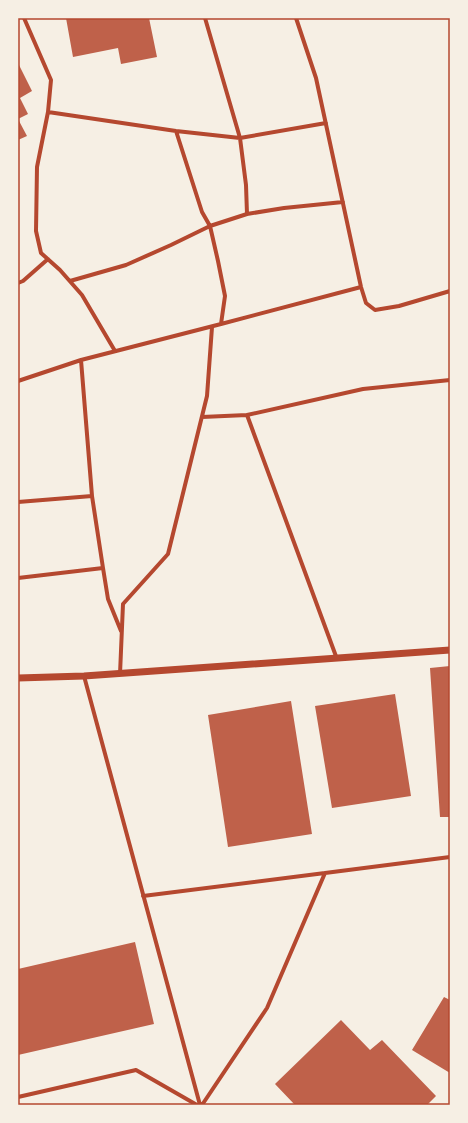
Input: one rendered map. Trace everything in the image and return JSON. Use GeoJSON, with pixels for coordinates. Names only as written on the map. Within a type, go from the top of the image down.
{"type":"FeatureCollection","features":[{"type":"Feature","properties":{"kind":"street"},"geometry":{"type":"LineString","coordinates":[[24,18],[51,80],[48,112],[37,167],[36,231],[41,253],[60,270],[82,295],[115,351]]}},
{"type":"Feature","properties":{"kind":"street"},"geometry":{"type":"LineString","coordinates":[[205,18],[240,138],[246,185],[247,214]]}},
{"type":"Feature","properties":{"kind":"street"},"geometry":{"type":"LineString","coordinates":[[296,18],[316,78],[342,202],[366,303],[375,310],[399,306],[450,292]]}},
{"type":"Feature","properties":{"kind":"street"},"geometry":{"type":"LineString","coordinates":[[48,112],[176,131],[240,138],[326,124]]}},
{"type":"Feature","properties":{"kind":"street"},"geometry":{"type":"LineString","coordinates":[[176,131],[202,212],[210,226],[225,296],[221,324]]}},
{"type":"Feature","properties":{"kind":"street"},"geometry":{"type":"LineString","coordinates":[[70,281],[126,264],[171,245],[210,226],[247,214],[284,208],[342,202]]}},
{"type":"Feature","properties":{"kind":"street"},"geometry":{"type":"LineString","coordinates":[[18,283],[24,281],[48,259]]}},
{"type":"Feature","properties":{"kind":"street"},"geometry":{"type":"LineString","coordinates":[[18,381],[81,360],[361,287]]}},
{"type":"Feature","properties":{"kind":"street"},"geometry":{"type":"LineString","coordinates":[[120,674],[123,604],[168,554],[207,396],[212,327]]}},
{"type":"Feature","properties":{"kind":"street"},"geometry":{"type":"LineString","coordinates":[[81,360],[92,496],[108,599],[122,633]]}},
{"type":"Feature","properties":{"kind":"street"},"geometry":{"type":"LineString","coordinates":[[202,418],[247,415],[363,389],[450,380]]}},
{"type":"Feature","properties":{"kind":"street"},"geometry":{"type":"LineString","coordinates":[[247,415],[337,658]]}},
{"type":"Feature","properties":{"kind":"street"},"geometry":{"type":"LineString","coordinates":[[18,502],[92,496]]}},
{"type":"Feature","properties":{"kind":"street"},"geometry":{"type":"LineString","coordinates":[[18,578],[103,568]]}},
{"type":"Feature","properties":{"kind":"street"},"geometry":{"type":"LineString","coordinates":[[18,678],[120,674],[450,650]]}},
{"type":"Feature","properties":{"kind":"street"},"geometry":{"type":"LineString","coordinates":[[84,676],[199,1105]]}},
{"type":"Feature","properties":{"kind":"street"},"geometry":{"type":"LineString","coordinates":[[143,896],[450,857]]}},
{"type":"Feature","properties":{"kind":"street"},"geometry":{"type":"LineString","coordinates":[[199,1105],[267,1008],[325,873]]}},
{"type":"Feature","properties":{"kind":"street"},"geometry":{"type":"LineString","coordinates":[[18,1097],[136,1070],[199,1105]]}},
{"type":"Feature","properties":{"kind":"building"},"geometry":{"type":"Polygon","coordinates":[[[66,18],[149,18],[157,57],[121,64],[118,48],[73,57],[66,18]]]}},
{"type":"Feature","properties":{"kind":"building"},"geometry":{"type":"Polygon","coordinates":[[[18,63],[32,91],[20,98],[28,114],[18,119],[18,63]]]}},
{"type":"Feature","properties":{"kind":"building"},"geometry":{"type":"Polygon","coordinates":[[[18,119],[27,136],[18,140],[18,119]]]}},
{"type":"Feature","properties":{"kind":"building"},"geometry":{"type":"Polygon","coordinates":[[[450,666],[450,817],[440,817],[430,668],[450,666]]]}},
{"type":"Feature","properties":{"kind":"building"},"geometry":{"type":"Polygon","coordinates":[[[395,694],[411,796],[332,808],[315,706],[395,694]]]}},
{"type":"Feature","properties":{"kind":"building"},"geometry":{"type":"Polygon","coordinates":[[[291,701],[312,834],[228,847],[208,715],[291,701]]]}},
{"type":"Feature","properties":{"kind":"building"},"geometry":{"type":"Polygon","coordinates":[[[135,942],[154,1024],[18,1055],[18,969],[135,942]]]}},
{"type":"Feature","properties":{"kind":"building"},"geometry":{"type":"Polygon","coordinates":[[[444,997],[450,1000],[450,1073],[412,1050],[444,997]]]}},
{"type":"Feature","properties":{"kind":"building"},"geometry":{"type":"Polygon","coordinates":[[[341,1020],[370,1050],[382,1040],[436,1096],[427,1105],[295,1105],[275,1084],[341,1020]]]}}]}
